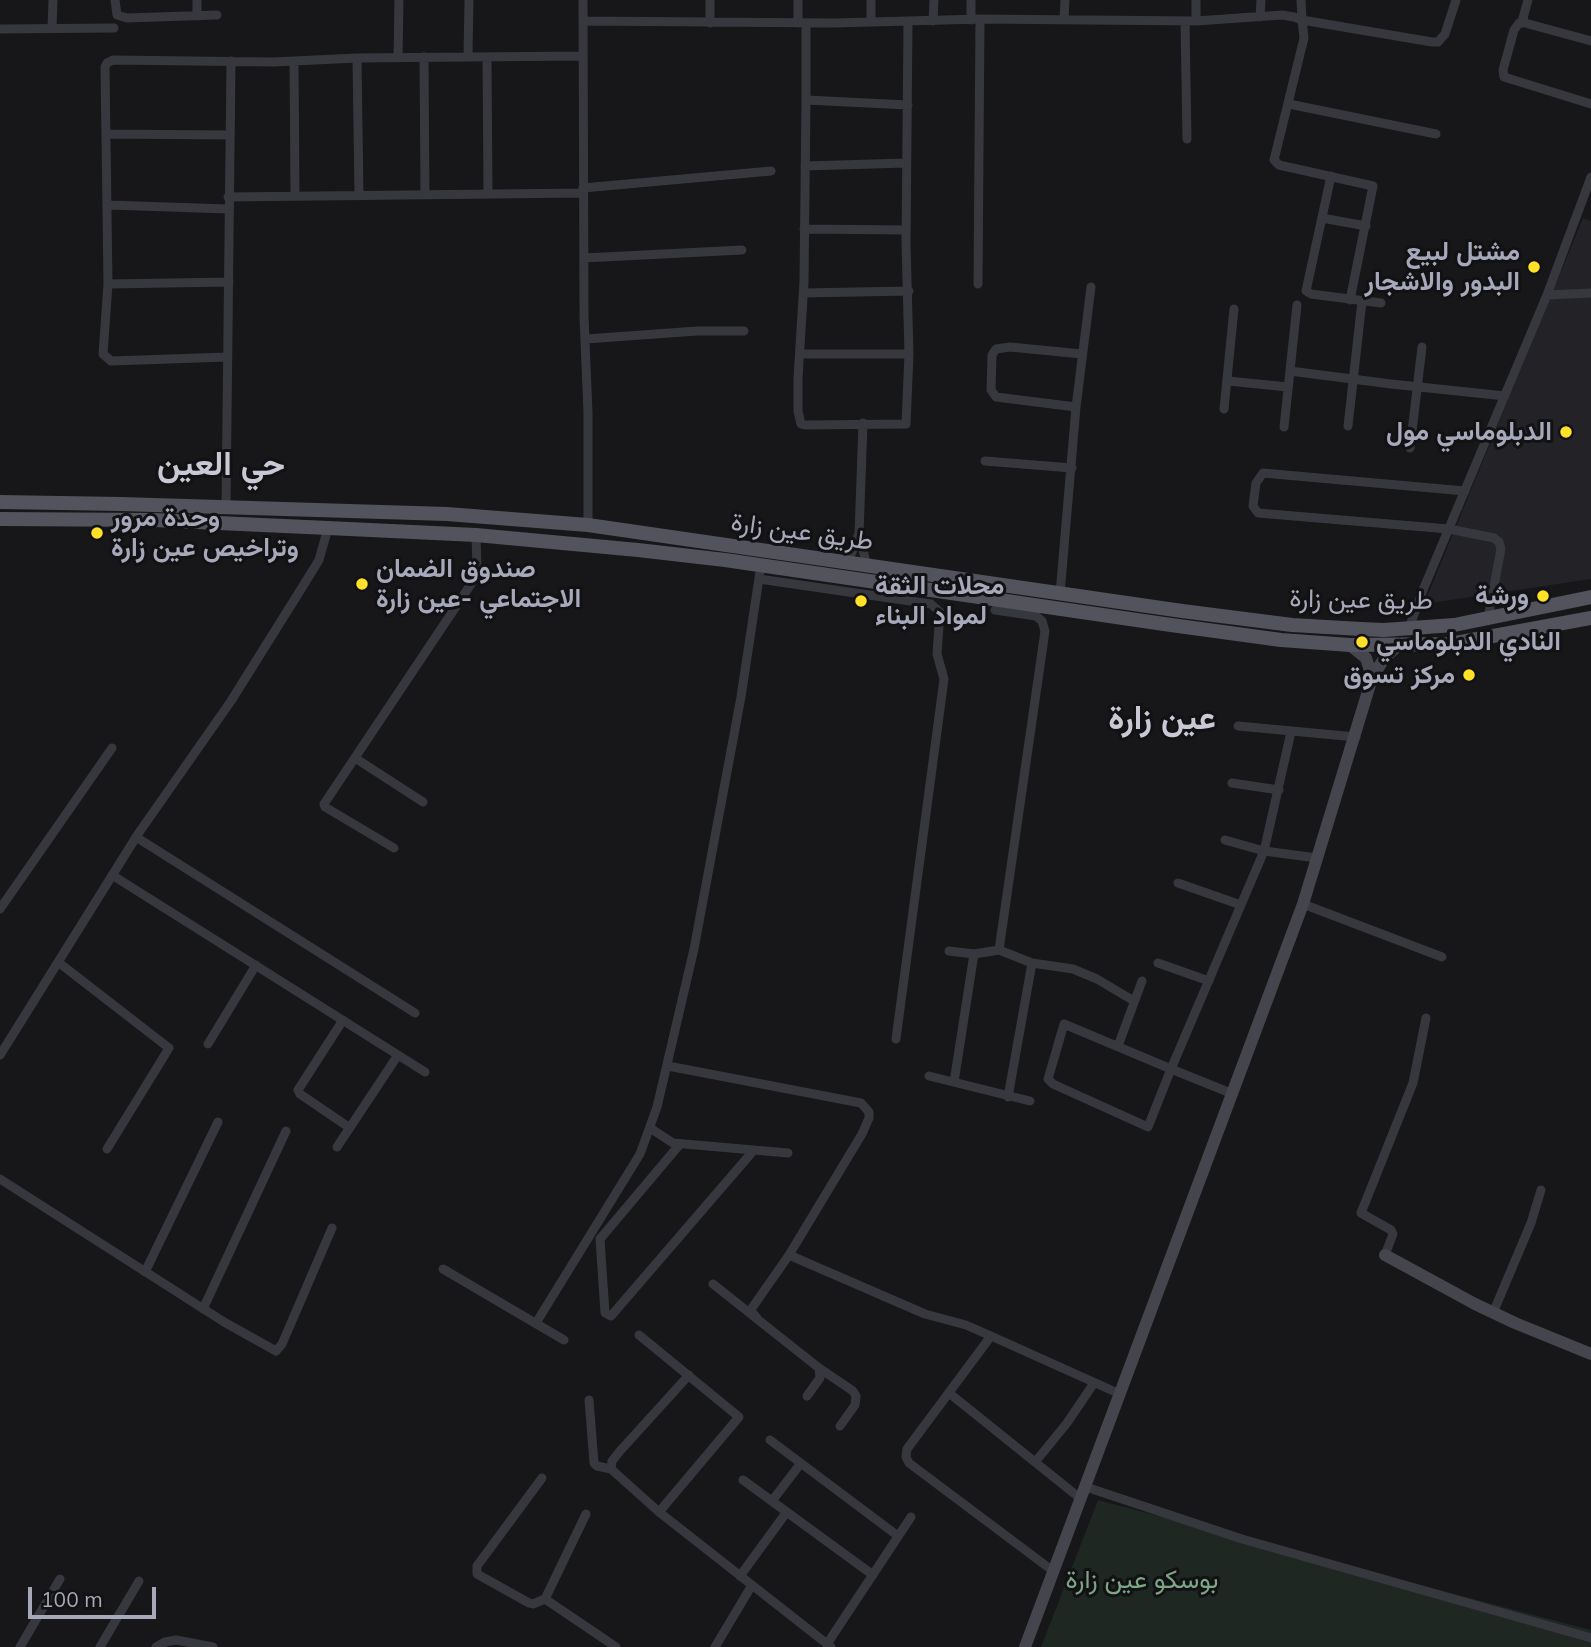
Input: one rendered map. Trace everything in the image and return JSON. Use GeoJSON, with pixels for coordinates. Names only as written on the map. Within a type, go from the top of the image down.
{"type":"FeatureCollection","features":[{"type":"Feature","properties":{"kind":"main road","name":"طريق عين زارة"},"geometry":{"type":"LineString","coordinates":[[0,502],[121,503],[447,514],[588,525],[1292,625],[1384,630],[1454,625],[1591,597]]}},
{"type":"Feature","properties":{"kind":"main road","name":"طريق عين زارة"},"geometry":{"type":"LineString","coordinates":[[0,519],[153,520],[476,535],[638,550],[760,572],[1281,640],[1350,646],[1450,644],[1591,618]]}},
{"type":"Feature","properties":{"kind":"main road"},"geometry":{"type":"LineString","coordinates":[[1350,646],[1366,658],[1371,678]]}},
{"type":"Feature","properties":{"kind":"main road"},"geometry":{"type":"LineString","coordinates":[[1025,1647],[1303,904],[1356,737],[1371,678],[1385,657],[1398,646]]}},
{"type":"Feature","properties":{"kind":"main road"},"geometry":{"type":"LineString","coordinates":[[1385,1255],[1493,1312],[1591,1354]]}},
{"type":"Feature","properties":{"kind":"street"},"geometry":{"type":"LineString","coordinates":[[52,29],[53,0]]}},
{"type":"Feature","properties":{"kind":"street"},"geometry":{"type":"LineString","coordinates":[[115,0],[117,15],[127,18],[217,15]]}},
{"type":"Feature","properties":{"kind":"street"},"geometry":{"type":"LineString","coordinates":[[197,0],[197,16]]}},
{"type":"Feature","properties":{"kind":"street"},"geometry":{"type":"LineString","coordinates":[[398,57],[399,0]]}},
{"type":"Feature","properties":{"kind":"street"},"geometry":{"type":"LineString","coordinates":[[468,56],[469,0]]}},
{"type":"Feature","properties":{"kind":"street"},"geometry":{"type":"LineString","coordinates":[[583,0],[588,525]]}},
{"type":"Feature","properties":{"kind":"street"},"geometry":{"type":"LineString","coordinates":[[710,0],[710,23]]}},
{"type":"Feature","properties":{"kind":"street"},"geometry":{"type":"LineString","coordinates":[[798,0],[802,23],[806,100],[798,411],[801,424],[906,424],[909,291],[906,230],[908,22]]}},
{"type":"Feature","properties":{"kind":"street"},"geometry":{"type":"LineString","coordinates":[[871,0],[871,22]]}},
{"type":"Feature","properties":{"kind":"street"},"geometry":{"type":"LineString","coordinates":[[933,21],[934,0]]}},
{"type":"Feature","properties":{"kind":"street"},"geometry":{"type":"LineString","coordinates":[[971,0],[975,20],[978,284]]}},
{"type":"Feature","properties":{"kind":"street"},"geometry":{"type":"LineString","coordinates":[[1065,0],[1065,19]]}},
{"type":"Feature","properties":{"kind":"street"},"geometry":{"type":"LineString","coordinates":[[1187,139],[1191,21],[1196,0]]}},
{"type":"Feature","properties":{"kind":"street"},"geometry":{"type":"LineString","coordinates":[[1261,0],[1261,17]]}},
{"type":"Feature","properties":{"kind":"street"},"geometry":{"type":"LineString","coordinates":[[1301,0],[1304,38],[1275,160],[1279,165],[1373,186],[1350,300]]}},
{"type":"Feature","properties":{"kind":"street"},"geometry":{"type":"LineString","coordinates":[[583,21],[1191,21],[1282,15],[1438,42],[1445,34],[1456,0]]}},
{"type":"Feature","properties":{"kind":"street"},"geometry":{"type":"LineString","coordinates":[[1525,23],[1523,18],[1528,0]]}},
{"type":"Feature","properties":{"kind":"street"},"geometry":{"type":"LineString","coordinates":[[1591,41],[1519,23],[1514,30],[1503,70],[1504,77],[1591,104]]}},
{"type":"Feature","properties":{"kind":"street"},"geometry":{"type":"LineString","coordinates":[[0,29],[114,28]]}},
{"type":"Feature","properties":{"kind":"street"},"geometry":{"type":"LineString","coordinates":[[228,357],[108,360],[103,354],[108,284],[107,63],[113,60],[294,61],[398,57],[582,56]]}},
{"type":"Feature","properties":{"kind":"street"},"geometry":{"type":"LineString","coordinates":[[424,57],[425,195]]}},
{"type":"Feature","properties":{"kind":"street"},"geometry":{"type":"LineString","coordinates":[[357,58],[359,195]]}},
{"type":"Feature","properties":{"kind":"street"},"geometry":{"type":"LineString","coordinates":[[487,58],[488,194]]}},
{"type":"Feature","properties":{"kind":"street"},"geometry":{"type":"LineString","coordinates":[[226,508],[231,61]]}},
{"type":"Feature","properties":{"kind":"street"},"geometry":{"type":"LineString","coordinates":[[294,61],[295,196]]}},
{"type":"Feature","properties":{"kind":"street"},"geometry":{"type":"LineString","coordinates":[[806,100],[908,104]]}},
{"type":"Feature","properties":{"kind":"street"},"geometry":{"type":"LineString","coordinates":[[1289,104],[1436,134]]}},
{"type":"Feature","properties":{"kind":"street"},"geometry":{"type":"LineString","coordinates":[[107,134],[230,135]]}},
{"type":"Feature","properties":{"kind":"street"},"geometry":{"type":"LineString","coordinates":[[805,166],[906,163]]}},
{"type":"Feature","properties":{"kind":"street"},"geometry":{"type":"LineString","coordinates":[[228,197],[488,194],[583,190],[771,171]]}},
{"type":"Feature","properties":{"kind":"street"},"geometry":{"type":"LineString","coordinates":[[1331,176],[1306,291],[1381,303]]}},
{"type":"Feature","properties":{"kind":"street"},"geometry":{"type":"LineString","coordinates":[[1409,628],[1547,295],[1591,177]]}},
{"type":"Feature","properties":{"kind":"street"},"geometry":{"type":"LineString","coordinates":[[108,205],[229,209]]}},
{"type":"Feature","properties":{"kind":"street"},"geometry":{"type":"LineString","coordinates":[[1322,218],[1366,226]]}},
{"type":"Feature","properties":{"kind":"street"},"geometry":{"type":"LineString","coordinates":[[804,229],[906,230]]}},
{"type":"Feature","properties":{"kind":"street"},"geometry":{"type":"LineString","coordinates":[[584,258],[742,250]]}},
{"type":"Feature","properties":{"kind":"street"},"geometry":{"type":"LineString","coordinates":[[108,284],[229,282]]}},
{"type":"Feature","properties":{"kind":"street"},"geometry":{"type":"LineString","coordinates":[[1060,594],[1076,407],[1091,287]]}},
{"type":"Feature","properties":{"kind":"street"},"geometry":{"type":"LineString","coordinates":[[803,293],[909,291]]}},
{"type":"Feature","properties":{"kind":"street"},"geometry":{"type":"LineString","coordinates":[[1547,295],[1591,293]]}},
{"type":"Feature","properties":{"kind":"street"},"geometry":{"type":"LineString","coordinates":[[1348,426],[1362,301]]}},
{"type":"Feature","properties":{"kind":"street"},"geometry":{"type":"LineString","coordinates":[[1284,426],[1297,305]]}},
{"type":"Feature","properties":{"kind":"street"},"geometry":{"type":"LineString","coordinates":[[1224,409],[1234,309]]}},
{"type":"Feature","properties":{"kind":"street"},"geometry":{"type":"LineString","coordinates":[[586,339],[697,331],[744,331]]}},
{"type":"Feature","properties":{"kind":"street"},"geometry":{"type":"LineString","coordinates":[[1076,407],[996,397],[991,390],[992,355],[996,349],[1010,347],[1082,354]]}},
{"type":"Feature","properties":{"kind":"street"},"geometry":{"type":"LineString","coordinates":[[1410,448],[1422,347]]}},
{"type":"Feature","properties":{"kind":"street"},"geometry":{"type":"LineString","coordinates":[[800,354],[908,355]]}},
{"type":"Feature","properties":{"kind":"street"},"geometry":{"type":"LineString","coordinates":[[1290,371],[1505,396]]}},
{"type":"Feature","properties":{"kind":"street"},"geometry":{"type":"LineString","coordinates":[[1228,381],[1288,387]]}},
{"type":"Feature","properties":{"kind":"street"},"geometry":{"type":"LineString","coordinates":[[863,423],[859,534],[867,566]]}},
{"type":"Feature","properties":{"kind":"street"},"geometry":{"type":"LineString","coordinates":[[985,461],[1072,468]]}},
{"type":"Feature","properties":{"kind":"street"},"geometry":{"type":"LineString","coordinates":[[1465,492],[1263,472],[1256,483],[1252,506],[1258,513],[1450,529],[1492,537],[1500,546],[1488,618]]}},
{"type":"Feature","properties":{"kind":"street"},"geometry":{"type":"LineString","coordinates":[[0,1055],[136,837],[231,701],[303,586],[319,560],[328,528]]}},
{"type":"Feature","properties":{"kind":"street"},"geometry":{"type":"LineString","coordinates":[[848,564],[859,534]]}},
{"type":"Feature","properties":{"kind":"street"},"geometry":{"type":"LineString","coordinates":[[394,848],[325,807],[397,691],[473,581],[477,569],[476,535]]}},
{"type":"Feature","properties":{"kind":"street"},"geometry":{"type":"LineString","coordinates":[[536,1323],[639,1154],[650,1129],[668,1066],[694,949],[741,697],[760,572],[931,604],[940,612],[937,654],[944,679],[896,1039]]}},
{"type":"Feature","properties":{"kind":"street"},"geometry":{"type":"LineString","coordinates":[[995,610],[1037,616],[1045,631],[999,950]]}},
{"type":"Feature","properties":{"kind":"street"},"geometry":{"type":"LineString","coordinates":[[1238,726],[1356,737]]}},
{"type":"Feature","properties":{"kind":"street"},"geometry":{"type":"LineString","coordinates":[[1233,1094],[1171,1069],[1064,1024],[1048,1079],[1148,1127],[1171,1069],[1264,851],[1291,732]]}},
{"type":"Feature","properties":{"kind":"street"},"geometry":{"type":"LineString","coordinates":[[0,909],[112,748]]}},
{"type":"Feature","properties":{"kind":"street"},"geometry":{"type":"LineString","coordinates":[[355,758],[423,802]]}},
{"type":"Feature","properties":{"kind":"street"},"geometry":{"type":"LineString","coordinates":[[1232,783],[1279,790]]}},
{"type":"Feature","properties":{"kind":"street"},"geometry":{"type":"LineString","coordinates":[[136,837],[415,1013]]}},
{"type":"Feature","properties":{"kind":"street"},"geometry":{"type":"LineString","coordinates":[[1225,840],[1264,851],[1317,858]]}},
{"type":"Feature","properties":{"kind":"street"},"geometry":{"type":"LineString","coordinates":[[112,875],[425,1072]]}},
{"type":"Feature","properties":{"kind":"street"},"geometry":{"type":"LineString","coordinates":[[1178,883],[1241,905]]}},
{"type":"Feature","properties":{"kind":"street"},"geometry":{"type":"LineString","coordinates":[[1303,904],[1442,957]]}},
{"type":"Feature","properties":{"kind":"street"},"geometry":{"type":"LineString","coordinates":[[949,951],[974,954],[999,950],[1032,963],[1081,972],[1134,1001]]}},
{"type":"Feature","properties":{"kind":"street"},"geometry":{"type":"LineString","coordinates":[[954,1082],[974,954]]}},
{"type":"Feature","properties":{"kind":"street"},"geometry":{"type":"LineString","coordinates":[[58,962],[169,1048],[107,1149]]}},
{"type":"Feature","properties":{"kind":"street"},"geometry":{"type":"LineString","coordinates":[[1008,1097],[1032,963]]}},
{"type":"Feature","properties":{"kind":"street"},"geometry":{"type":"LineString","coordinates":[[1158,963],[1209,981]]}},
{"type":"Feature","properties":{"kind":"street"},"geometry":{"type":"LineString","coordinates":[[208,1044],[256,965]]}},
{"type":"Feature","properties":{"kind":"street"},"geometry":{"type":"LineString","coordinates":[[1118,1046],[1142,981]]}},
{"type":"Feature","properties":{"kind":"street"},"geometry":{"type":"LineString","coordinates":[[1385,1255],[1391,1230],[1362,1213],[1413,1083],[1426,1018]]}},
{"type":"Feature","properties":{"kind":"street"},"geometry":{"type":"LineString","coordinates":[[343,1020],[298,1090],[350,1128]]}},
{"type":"Feature","properties":{"kind":"street"},"geometry":{"type":"LineString","coordinates":[[337,1147],[398,1055]]}},
{"type":"Feature","properties":{"kind":"street"},"geometry":{"type":"LineString","coordinates":[[668,1066],[861,1103],[869,1112],[862,1134],[789,1255],[752,1308],[751,1311],[757,1318]]}},
{"type":"Feature","properties":{"kind":"street"},"geometry":{"type":"LineString","coordinates":[[929,1076],[1030,1101]]}},
{"type":"Feature","properties":{"kind":"street"},"geometry":{"type":"LineString","coordinates":[[145,1272],[218,1122]]}},
{"type":"Feature","properties":{"kind":"street"},"geometry":{"type":"LineString","coordinates":[[650,1129],[673,1143],[788,1153]]}},
{"type":"Feature","properties":{"kind":"street"},"geometry":{"type":"LineString","coordinates":[[203,1309],[286,1131]]}},
{"type":"Feature","properties":{"kind":"street"},"geometry":{"type":"LineString","coordinates":[[680,1144],[600,1239],[606,1313],[611,1316],[754,1150]]}},
{"type":"Feature","properties":{"kind":"street"},"geometry":{"type":"LineString","coordinates":[[0,1180],[203,1309],[276,1351],[282,1344],[332,1228]]}},
{"type":"Feature","properties":{"kind":"street"},"geometry":{"type":"LineString","coordinates":[[1493,1312],[1531,1223],[1541,1189]]}},
{"type":"Feature","properties":{"kind":"street"},"geometry":{"type":"LineString","coordinates":[[789,1255],[925,1314],[965,1325],[1120,1394]]}},
{"type":"Feature","properties":{"kind":"street"},"geometry":{"type":"LineString","coordinates":[[443,1269],[564,1340]]}},
{"type":"Feature","properties":{"kind":"street"},"geometry":{"type":"LineString","coordinates":[[713,1284],[819,1368],[853,1391],[856,1396],[855,1405],[840,1426]]}},
{"type":"Feature","properties":{"kind":"street"},"geometry":{"type":"LineString","coordinates":[[639,1335],[739,1417],[659,1512]]}},
{"type":"Feature","properties":{"kind":"street"},"geometry":{"type":"LineString","coordinates":[[990,1336],[907,1449],[906,1457],[909,1463],[1053,1571]]}},
{"type":"Feature","properties":{"kind":"street"},"geometry":{"type":"LineString","coordinates":[[807,1396],[821,1375],[819,1368]]}},
{"type":"Feature","properties":{"kind":"street"},"geometry":{"type":"LineString","coordinates":[[611,1469],[612,1461],[620,1451],[689,1375]]}},
{"type":"Feature","properties":{"kind":"street"},"geometry":{"type":"LineString","coordinates":[[1036,1461],[1068,1423],[1094,1383]]}},
{"type":"Feature","properties":{"kind":"street"},"geometry":{"type":"LineString","coordinates":[[949,1393],[1036,1461],[1084,1493],[1591,1638]]}},
{"type":"Feature","properties":{"kind":"street"},"geometry":{"type":"LineString","coordinates":[[589,1400],[594,1463],[611,1469],[659,1512],[829,1646],[911,1517]]}},
{"type":"Feature","properties":{"kind":"street"},"geometry":{"type":"LineString","coordinates":[[770,1440],[898,1536]]}},
{"type":"Feature","properties":{"kind":"street"},"geometry":{"type":"LineString","coordinates":[[772,1501],[801,1463]]}},
{"type":"Feature","properties":{"kind":"street"},"geometry":{"type":"LineString","coordinates":[[542,1478],[475,1570],[477,1574],[529,1603],[545,1599],[586,1514]]}},
{"type":"Feature","properties":{"kind":"street"},"geometry":{"type":"LineString","coordinates":[[743,1480],[873,1575]]}},
{"type":"Feature","properties":{"kind":"street"},"geometry":{"type":"LineString","coordinates":[[740,1576],[786,1513]]}},
{"type":"Feature","properties":{"kind":"street"},"geometry":{"type":"LineString","coordinates":[[20,1647],[60,1579]]}},
{"type":"Feature","properties":{"kind":"street"},"geometry":{"type":"LineString","coordinates":[[100,1647],[139,1581]]}},
{"type":"Feature","properties":{"kind":"street"},"geometry":{"type":"LineString","coordinates":[[715,1647],[752,1585]]}},
{"type":"Feature","properties":{"kind":"street"},"geometry":{"type":"LineString","coordinates":[[545,1599],[616,1647]]}},
{"type":"Feature","properties":{"kind":"street"},"geometry":{"type":"LineString","coordinates":[[156,1647],[176,1640],[213,1647]]}},
{"type":"Feature","properties":{"kind":"shaded area"},"geometry":{"type":"Polygon","coordinates":[[[1583,218],[1591,221],[1591,579],[1424,604],[1583,218]]]}},
{"type":"Feature","properties":{"kind":"green space","name":"بوسكو عين زارة"},"geometry":{"type":"Polygon","coordinates":[[[1098,1500],[1591,1630],[1591,1647],[1041,1647],[1098,1500]]]}},
{"type":"Feature","properties":{"kind":"place","name":"مشتل لبيع البدور والاشجار"},"geometry":{"type":"Point","coordinates":[1534,267]}},
{"type":"Feature","properties":{"kind":"place","name":"الدبلوماسي مول"},"geometry":{"type":"Point","coordinates":[1566,432]}},
{"type":"Feature","properties":{"kind":"place","name":"وحدة مرور وتراخيص عين زارة"},"geometry":{"type":"Point","coordinates":[97,533]}},
{"type":"Feature","properties":{"kind":"place","name":"صندوق الضمان الاجتماعي -عين زارة"},"geometry":{"type":"Point","coordinates":[362,584]}},
{"type":"Feature","properties":{"kind":"place","name":"ورشة"},"geometry":{"type":"Point","coordinates":[1543,596]}},
{"type":"Feature","properties":{"kind":"place","name":"محلات الثقة لمواد البناء"},"geometry":{"type":"Point","coordinates":[861,601]}},
{"type":"Feature","properties":{"kind":"place","name":"النادي الدبلوماسي"},"geometry":{"type":"Point","coordinates":[1362,642]}},
{"type":"Feature","properties":{"kind":"place","name":"مركز تسوق"},"geometry":{"type":"Point","coordinates":[1469,675]}},
{"type":"Feature","properties":{"kind":"district","name":"حي العين"},"geometry":{"type":"Point","coordinates":[221,465]}},
{"type":"Feature","properties":{"kind":"district","name":"عين زارة"},"geometry":{"type":"Point","coordinates":[1162,719]}}]}
